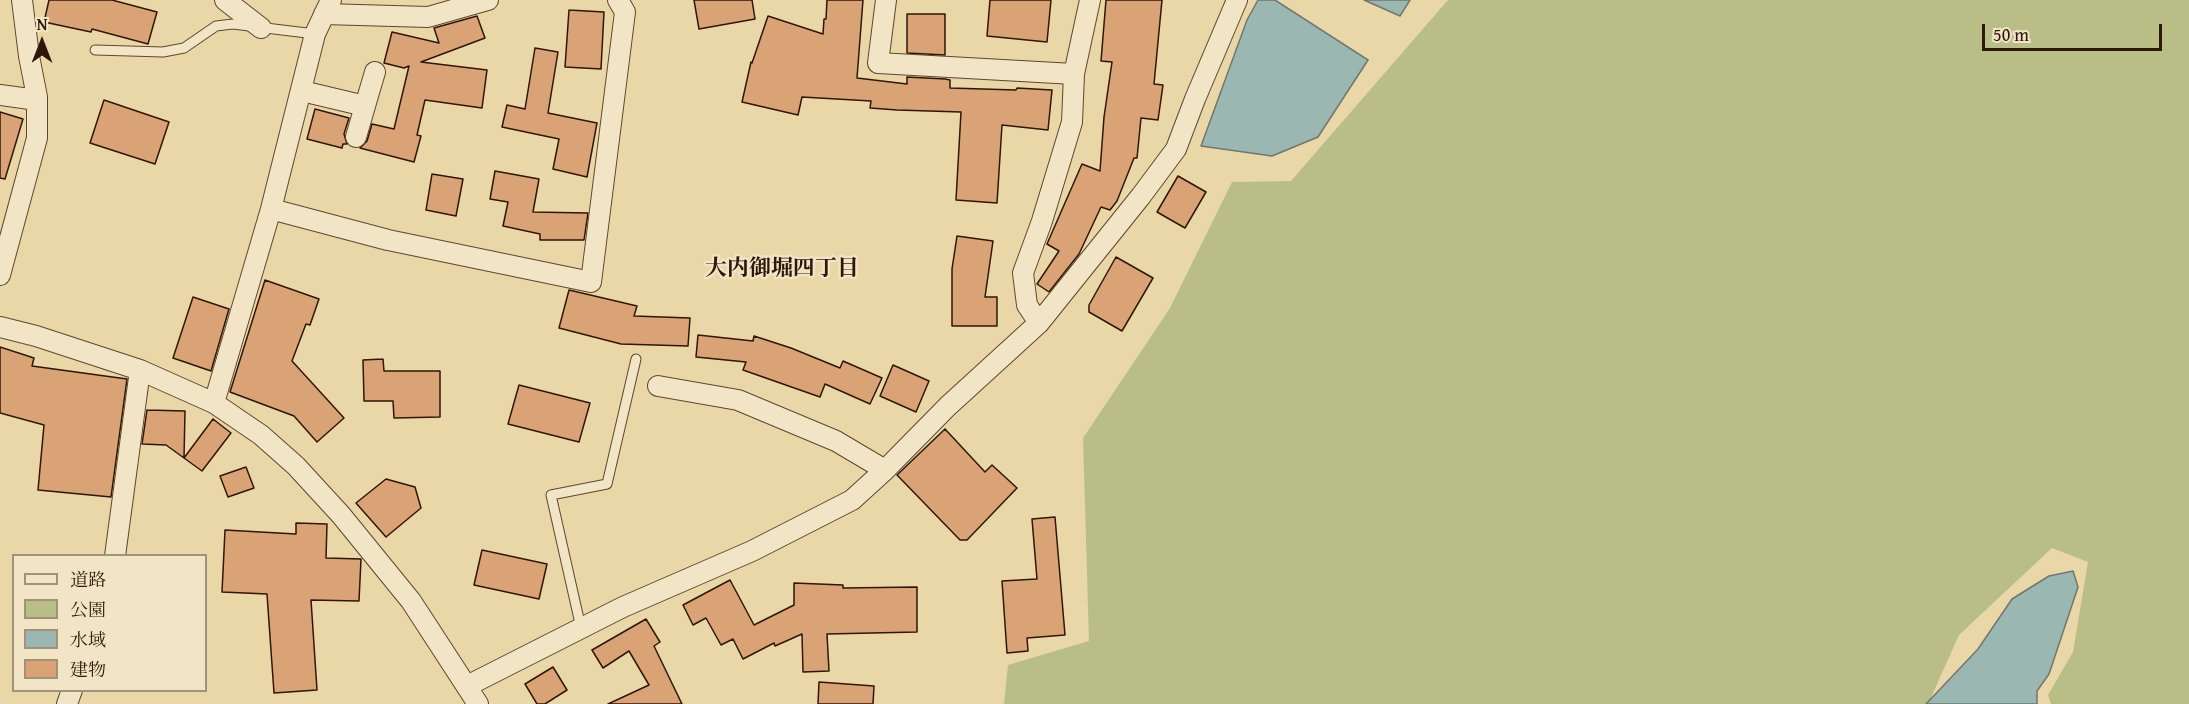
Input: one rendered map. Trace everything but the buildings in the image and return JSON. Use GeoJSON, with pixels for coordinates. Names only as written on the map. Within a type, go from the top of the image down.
{"type":"FeatureCollection","features":[{"type":"Feature","properties":{"kind":"street"},"geometry":{"type":"LineString","coordinates":[[0,275],[37,138],[37,100],[22,0]]}},
{"type":"Feature","properties":{"kind":"street"},"geometry":{"type":"LineString","coordinates":[[225,0],[261,28]]}},
{"type":"Feature","properties":{"kind":"street"},"geometry":{"type":"LineString","coordinates":[[214,403],[272,209],[315,34],[327,7],[428,17],[489,0]]}},
{"type":"Feature","properties":{"kind":"street"},"geometry":{"type":"LineString","coordinates":[[272,209],[388,240],[591,282],[626,12],[618,0]]}},
{"type":"Feature","properties":{"kind":"street"},"geometry":{"type":"LineString","coordinates":[[886,0],[878,63],[1074,74]]}},
{"type":"Feature","properties":{"kind":"street"},"geometry":{"type":"LineString","coordinates":[[1039,323],[1027,304],[1023,273],[1042,221],[1072,122],[1074,74],[1090,0]]}},
{"type":"Feature","properties":{"kind":"street"},"geometry":{"type":"LineString","coordinates":[[467,686],[623,607],[752,551],[852,500],[948,406],[1039,323],[1176,149],[1237,0]]}},
{"type":"Feature","properties":{"kind":"street"},"geometry":{"type":"LineString","coordinates":[[356,137],[375,72]]}},
{"type":"Feature","properties":{"kind":"street"},"geometry":{"type":"LineString","coordinates":[[302,91],[365,106]]}},
{"type":"Feature","properties":{"kind":"street"},"geometry":{"type":"LineString","coordinates":[[0,94],[37,100]]}},
{"type":"Feature","properties":{"kind":"street"},"geometry":{"type":"LineString","coordinates":[[0,327],[36,336],[140,370],[214,403],[261,435],[296,466],[341,515],[411,601],[478,704]]}},
{"type":"Feature","properties":{"kind":"street"},"geometry":{"type":"LineString","coordinates":[[115,554],[140,370]]}},
{"type":"Feature","properties":{"kind":"street"},"geometry":{"type":"LineString","coordinates":[[658,386],[738,400],[836,441],[885,470]]}},
{"type":"Feature","properties":{"kind":"lane"},"geometry":{"type":"LineString","coordinates":[[95,50],[163,52],[184,48],[216,26],[232,24],[315,34]]}},
{"type":"Feature","properties":{"kind":"lane"},"geometry":{"type":"LineString","coordinates":[[581,628],[551,495],[607,484],[636,359]]}},
{"type":"Feature","properties":{"kind":"green space"},"geometry":{"type":"Polygon","coordinates":[[[1448,0],[2189,0],[2189,704],[2051,704],[2048,695],[2073,652],[2088,562],[2052,548],[1959,635],[1928,704],[1004,704],[1008,665],[1089,641],[1083,438],[1170,308],[1232,182],[1291,181],[1448,0]]]}},
{"type":"Feature","properties":{"kind":"water"},"geometry":{"type":"Polygon","coordinates":[[[1258,0],[1275,0],[1368,60],[1318,137],[1272,156],[1201,146],[1247,20],[1258,0]]]}},
{"type":"Feature","properties":{"kind":"water"},"geometry":{"type":"Polygon","coordinates":[[[1364,0],[1410,0],[1400,16],[1364,0]]]}},
{"type":"Feature","properties":{"kind":"water"},"geometry":{"type":"Polygon","coordinates":[[[2073,571],[2078,587],[2049,674],[2037,691],[2037,704],[1926,704],[1978,649],[2012,599],[2049,576],[2073,571]]]}},
{"type":"Feature","properties":{"kind":"district","name":"大内御堀四丁目"},"geometry":{"type":"Point","coordinates":[782,269]}}]}
